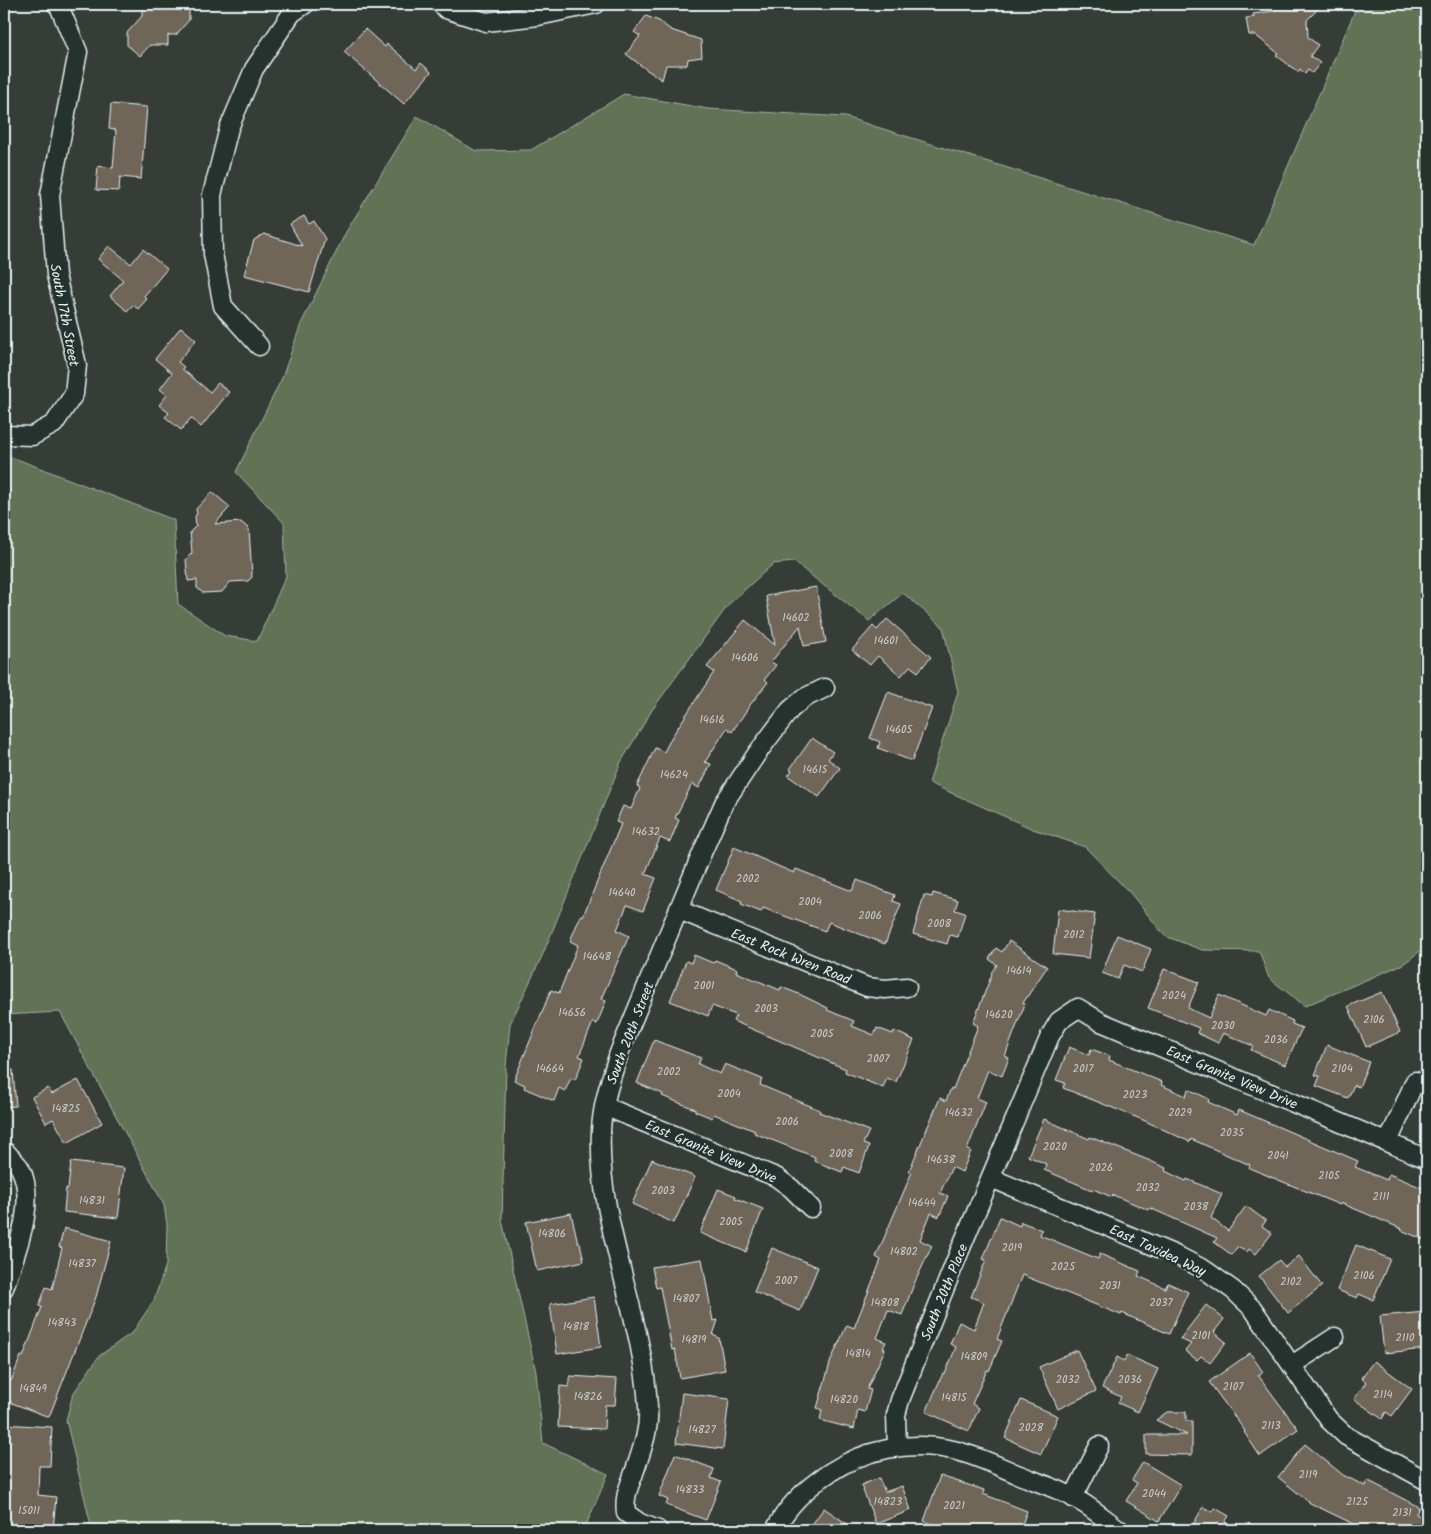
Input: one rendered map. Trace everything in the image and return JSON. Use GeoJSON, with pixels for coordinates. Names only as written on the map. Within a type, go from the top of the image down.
{"type":"FeatureCollection","features":[{"type":"Feature","properties":{"kind":"street","name":"South 17th Street"},"geometry":{"type":"LineString","coordinates":[[4,435],[32,436],[54,424],[74,394],[77,365],[56,275],[50,195],[78,52],[59,6],[56,4]]}},
{"type":"Feature","properties":{"kind":"street"},"geometry":{"type":"LineString","coordinates":[[259,346],[222,306],[212,254],[212,195],[229,128],[254,69],[292,13],[304,4]]}},
{"type":"Feature","properties":{"kind":"street"},"geometry":{"type":"LineString","coordinates":[[441,4],[446,8],[486,22],[538,16],[596,4]]}},
{"type":"Feature","properties":{"kind":"street","name":"South 20th Street"},"geometry":{"type":"LineString","coordinates":[[658,1530],[640,1523],[626,1514],[624,1501],[645,1441],[649,1410],[646,1372],[638,1332],[613,1233],[604,1187],[601,1129],[604,1106],[619,1053],[724,803],[790,710],[804,698],[824,688]]}},
{"type":"Feature","properties":{"kind":"street","name":"East Rock Wren Road"},"geometry":{"type":"LineString","coordinates":[[679,910],[867,987],[885,989],[907,987]]}},
{"type":"Feature","properties":{"kind":"street","name":"East Granite View Drive"},"geometry":{"type":"LineString","coordinates":[[1078,1008],[1101,1022],[1427,1159]]}},
{"type":"Feature","properties":{"kind":"street","name":"South 20th Place"},"geometry":{"type":"LineString","coordinates":[[897,1447],[896,1416],[902,1392],[1050,1036],[1059,1021],[1078,1008]]}},
{"type":"Feature","properties":{"kind":"street"},"geometry":{"type":"LineString","coordinates":[[1388,1142],[1415,1081]]}},
{"type":"Feature","properties":{"kind":"street","name":"East Granite View Drive"},"geometry":{"type":"LineString","coordinates":[[604,1106],[776,1177],[792,1188],[810,1208]]}},
{"type":"Feature","properties":{"kind":"street"},"geometry":{"type":"LineString","coordinates":[[4,1288],[25,1222],[27,1190],[20,1168],[7,1153]]}},
{"type":"Feature","properties":{"kind":"street","name":"East Taxidea Way"},"geometry":{"type":"LineString","coordinates":[[991,1178],[1178,1256],[1205,1270],[1233,1290],[1253,1309],[1329,1420],[1346,1436],[1427,1481]]}},
{"type":"Feature","properties":{"kind":"street"},"geometry":{"type":"LineString","coordinates":[[1292,1366],[1335,1338]]}},
{"type":"Feature","properties":{"kind":"street"},"geometry":{"type":"LineString","coordinates":[[774,1530],[796,1499],[838,1467],[875,1452],[897,1447],[931,1446],[961,1452],[1073,1498],[1086,1505],[1120,1530]]}},
{"type":"Feature","properties":{"kind":"street"},"geometry":{"type":"LineString","coordinates":[[1073,1498],[1099,1446]]}},
{"type":"Feature","properties":{"kind":"green space"},"geometry":{"type":"Polygon","coordinates":[[[1358,4],[1427,4],[1427,946],[1403,964],[1305,1006],[1269,978],[1259,951],[1202,950],[1165,936],[1131,894],[1085,847],[1033,829],[929,783],[958,692],[943,627],[903,593],[869,621],[794,562],[773,564],[729,604],[652,710],[621,762],[543,954],[510,1024],[506,1066],[502,1220],[536,1372],[543,1443],[608,1474],[584,1530],[92,1530],[66,1420],[73,1394],[99,1356],[133,1332],[154,1300],[166,1265],[167,1225],[164,1205],[60,1012],[4,1015],[4,454],[174,520],[178,604],[225,636],[257,641],[286,576],[284,523],[236,472],[282,378],[301,324],[346,232],[417,116],[476,151],[531,150],[624,94],[708,109],[845,117],[1254,245],[1358,4]]]}},
{"type":"Feature","properties":{"kind":"building"},"geometry":{"type":"Polygon","coordinates":[[[142,4],[189,4],[189,20],[176,35],[168,35],[168,45],[150,45],[140,56],[127,45],[127,33],[142,16],[142,4]]]}},
{"type":"Feature","properties":{"kind":"building"},"geometry":{"type":"Polygon","coordinates":[[[1280,4],[1323,4],[1307,20],[1308,37],[1318,45],[1310,56],[1320,63],[1312,73],[1308,70],[1305,74],[1300,69],[1298,72],[1255,35],[1249,35],[1246,18],[1254,17],[1253,14],[1274,11],[1280,4]]]}},
{"type":"Feature","properties":{"kind":"building"},"geometry":{"type":"Polygon","coordinates":[[[646,16],[659,21],[671,30],[701,40],[702,57],[688,59],[687,65],[666,65],[662,80],[647,70],[626,54],[640,36],[634,32],[646,16]]]}},
{"type":"Feature","properties":{"kind":"building"},"geometry":{"type":"Polygon","coordinates":[[[365,29],[385,47],[387,44],[416,69],[421,63],[431,72],[404,104],[344,52],[365,29]]]}},
{"type":"Feature","properties":{"kind":"building"},"geometry":{"type":"Polygon","coordinates":[[[111,104],[147,107],[141,179],[120,177],[119,191],[96,190],[98,166],[113,168],[116,130],[109,129],[111,104]]]}},
{"type":"Feature","properties":{"kind":"building"},"geometry":{"type":"Polygon","coordinates":[[[304,216],[309,224],[314,221],[325,239],[309,292],[244,275],[254,240],[264,234],[302,246],[290,224],[304,216]]]}},
{"type":"Feature","properties":{"kind":"building"},"geometry":{"type":"Polygon","coordinates":[[[109,246],[131,264],[143,249],[167,269],[144,296],[147,299],[138,309],[133,305],[127,311],[110,296],[123,280],[98,259],[109,246]]]}},
{"type":"Feature","properties":{"kind":"building"},"geometry":{"type":"Polygon","coordinates":[[[181,327],[196,340],[178,362],[184,367],[182,369],[210,392],[218,383],[229,392],[201,427],[191,418],[181,430],[165,417],[169,413],[159,405],[167,395],[160,389],[172,373],[155,359],[181,327]]]}},
{"type":"Feature","properties":{"kind":"building"},"geometry":{"type":"Polygon","coordinates":[[[212,492],[230,507],[215,524],[241,522],[249,529],[252,577],[248,581],[230,582],[222,592],[203,593],[197,588],[197,580],[188,581],[186,559],[192,553],[190,532],[196,526],[196,509],[212,492]]]}},
{"type":"Feature","properties":{"kind":"building"},"geometry":{"type":"Polygon","coordinates":[[[816,587],[826,642],[804,646],[800,626],[771,662],[776,665],[765,679],[768,682],[732,732],[727,728],[705,762],[711,764],[699,788],[692,784],[675,818],[679,820],[670,842],[660,838],[645,874],[656,878],[643,911],[627,905],[617,930],[629,936],[601,999],[606,1001],[597,1024],[593,1022],[579,1056],[584,1058],[575,1080],[571,1078],[565,1091],[559,1088],[554,1101],[524,1088],[525,1085],[514,1080],[551,990],[559,993],[578,945],[570,941],[581,915],[583,916],[621,824],[616,822],[623,806],[631,809],[640,788],[637,786],[655,748],[664,752],[714,672],[707,667],[745,620],[775,645],[766,596],[816,587]]]}},
{"type":"Feature","properties":{"kind":"building"},"geometry":{"type":"Polygon","coordinates":[[[887,619],[931,657],[918,672],[910,666],[901,676],[878,656],[870,665],[852,650],[873,626],[877,630],[887,619]]]}},
{"type":"Feature","properties":{"kind":"building"},"geometry":{"type":"Polygon","coordinates":[[[888,692],[932,708],[912,761],[878,748],[880,742],[870,738],[888,692]]]}},
{"type":"Feature","properties":{"kind":"building"},"geometry":{"type":"Polygon","coordinates":[[[812,738],[833,752],[828,759],[840,768],[819,797],[788,776],[792,770],[790,769],[812,738]]]}},
{"type":"Feature","properties":{"kind":"building"},"geometry":{"type":"Polygon","coordinates":[[[734,847],[794,873],[796,869],[852,891],[857,880],[895,895],[893,901],[901,904],[885,944],[829,922],[825,931],[763,908],[761,912],[741,904],[742,901],[716,890],[734,847]]]}},
{"type":"Feature","properties":{"kind":"building"},"geometry":{"type":"Polygon","coordinates":[[[933,893],[958,900],[955,910],[965,913],[958,937],[950,935],[947,944],[913,934],[924,895],[932,897],[933,893]]]}},
{"type":"Feature","properties":{"kind":"building"},"geometry":{"type":"Polygon","coordinates":[[[1058,909],[1095,914],[1089,958],[1053,954],[1058,909]]]}},
{"type":"Feature","properties":{"kind":"building"},"geometry":{"type":"Polygon","coordinates":[[[1117,935],[1151,949],[1142,972],[1124,965],[1118,979],[1102,973],[1117,935]]]}},
{"type":"Feature","properties":{"kind":"building"},"geometry":{"type":"Polygon","coordinates":[[[1009,941],[1047,967],[1023,1003],[1025,1004],[1005,1056],[1009,1058],[1002,1076],[988,1070],[977,1098],[986,1102],[967,1150],[971,1151],[962,1172],[952,1167],[940,1193],[948,1196],[939,1217],[931,1213],[920,1240],[932,1246],[902,1315],[888,1310],[877,1338],[886,1342],[883,1348],[885,1349],[867,1389],[871,1390],[865,1412],[858,1410],[854,1429],[820,1420],[822,1410],[817,1408],[831,1360],[847,1325],[854,1328],[881,1260],[876,1257],[912,1172],[909,1171],[940,1098],[946,1101],[951,1088],[953,1089],[978,1026],[973,1023],[991,973],[997,965],[989,959],[996,948],[1002,952],[1009,941]]]}},
{"type":"Feature","properties":{"kind":"building"},"geometry":{"type":"Polygon","coordinates":[[[694,955],[713,963],[715,960],[737,969],[736,972],[780,990],[781,987],[799,994],[828,1008],[827,1010],[854,1021],[852,1026],[874,1035],[877,1028],[893,1034],[894,1031],[914,1040],[896,1082],[887,1078],[883,1088],[845,1072],[846,1069],[733,1021],[736,1015],[712,1006],[708,1016],[670,1001],[686,961],[691,963],[694,955]]]}},
{"type":"Feature","properties":{"kind":"building"},"geometry":{"type":"Polygon","coordinates":[[[1164,969],[1199,982],[1188,1008],[1209,1018],[1219,995],[1266,1016],[1269,1010],[1293,1021],[1292,1024],[1302,1028],[1285,1065],[1251,1050],[1253,1046],[1223,1033],[1218,1043],[1197,1033],[1199,1028],[1148,1008],[1164,969]]]}},
{"type":"Feature","properties":{"kind":"building"},"geometry":{"type":"Polygon","coordinates":[[[1382,992],[1400,1032],[1366,1047],[1348,1006],[1382,992]]]}},
{"type":"Feature","properties":{"kind":"building"},"geometry":{"type":"Polygon","coordinates":[[[654,1040],[701,1058],[698,1064],[720,1074],[725,1064],[762,1079],[760,1085],[820,1110],[819,1112],[869,1131],[863,1144],[869,1146],[859,1173],[844,1167],[842,1172],[814,1161],[815,1157],[754,1133],[755,1131],[714,1114],[712,1118],[695,1111],[695,1109],[662,1096],[663,1094],[637,1083],[654,1040]]]}},
{"type":"Feature","properties":{"kind":"building"},"geometry":{"type":"Polygon","coordinates":[[[1327,1045],[1369,1062],[1359,1087],[1354,1085],[1348,1098],[1316,1086],[1320,1076],[1315,1075],[1327,1045]]]}},
{"type":"Feature","properties":{"kind":"building"},"geometry":{"type":"Polygon","coordinates":[[[1069,1047],[1089,1055],[1091,1049],[1110,1056],[1109,1060],[1162,1082],[1161,1085],[1186,1096],[1188,1089],[1209,1099],[1208,1102],[1237,1115],[1239,1110],[1358,1161],[1355,1167],[1387,1180],[1389,1174],[1427,1190],[1427,1241],[1341,1203],[1340,1205],[1249,1168],[1250,1165],[1191,1139],[1190,1142],[1143,1120],[1063,1088],[1065,1083],[1056,1080],[1069,1047]]]}},
{"type":"Feature","properties":{"kind":"building"},"geometry":{"type":"Polygon","coordinates":[[[13,1070],[16,1106],[4,1107],[4,1071],[13,1070]]]}},
{"type":"Feature","properties":{"kind":"building"},"geometry":{"type":"Polygon","coordinates":[[[78,1080],[102,1123],[67,1143],[53,1119],[46,1123],[32,1097],[48,1088],[52,1094],[78,1080]]]}},
{"type":"Feature","properties":{"kind":"building"},"geometry":{"type":"Polygon","coordinates":[[[1044,1119],[1089,1139],[1090,1137],[1148,1160],[1166,1168],[1165,1171],[1186,1181],[1187,1179],[1222,1194],[1211,1218],[1228,1231],[1246,1206],[1266,1221],[1262,1226],[1272,1233],[1256,1254],[1249,1249],[1247,1252],[1237,1247],[1232,1255],[1214,1242],[1217,1238],[1150,1208],[1149,1210],[1113,1195],[1112,1197],[1092,1190],[1044,1170],[1046,1164],[1028,1156],[1044,1119]]]}},
{"type":"Feature","properties":{"kind":"building"},"geometry":{"type":"Polygon","coordinates":[[[652,1159],[695,1177],[674,1223],[632,1204],[652,1159]]]}},
{"type":"Feature","properties":{"kind":"building"},"geometry":{"type":"Polygon","coordinates":[[[71,1162],[124,1168],[118,1218],[64,1212],[71,1162]]]}},
{"type":"Feature","properties":{"kind":"building"},"geometry":{"type":"Polygon","coordinates":[[[718,1189],[763,1209],[746,1252],[700,1233],[718,1189]]]}},
{"type":"Feature","properties":{"kind":"building"},"geometry":{"type":"Polygon","coordinates":[[[571,1213],[584,1261],[537,1271],[526,1222],[571,1213]]]}},
{"type":"Feature","properties":{"kind":"building"},"geometry":{"type":"Polygon","coordinates":[[[1000,1217],[1020,1226],[1021,1222],[1042,1230],[1040,1235],[1098,1259],[1100,1254],[1140,1271],[1138,1276],[1165,1288],[1168,1283],[1188,1292],[1169,1334],[1122,1313],[1121,1315],[1022,1275],[997,1339],[1002,1341],[972,1404],[979,1408],[969,1431],[926,1412],[956,1347],[950,1344],[959,1322],[974,1329],[984,1302],[971,1297],[986,1260],[983,1259],[1000,1217]]]}},
{"type":"Feature","properties":{"kind":"building"},"geometry":{"type":"Polygon","coordinates":[[[64,1228],[111,1241],[96,1297],[49,1417],[4,1400],[4,1394],[21,1356],[23,1357],[42,1307],[39,1306],[46,1287],[52,1289],[62,1248],[59,1247],[64,1228]]]}},
{"type":"Feature","properties":{"kind":"building"},"geometry":{"type":"Polygon","coordinates":[[[1356,1245],[1390,1259],[1373,1300],[1359,1294],[1357,1298],[1337,1290],[1356,1245]]]}},
{"type":"Feature","properties":{"kind":"building"},"geometry":{"type":"Polygon","coordinates":[[[772,1248],[818,1267],[800,1311],[754,1292],[772,1248]]]}},
{"type":"Feature","properties":{"kind":"building"},"geometry":{"type":"Polygon","coordinates":[[[1299,1256],[1322,1286],[1288,1313],[1259,1276],[1279,1260],[1285,1267],[1299,1256]]]}},
{"type":"Feature","properties":{"kind":"building"},"geometry":{"type":"Polygon","coordinates":[[[702,1259],[713,1321],[718,1320],[713,1335],[719,1338],[725,1370],[680,1378],[675,1349],[672,1350],[660,1287],[656,1288],[652,1267],[702,1259]]]}},
{"type":"Feature","properties":{"kind":"building"},"geometry":{"type":"Polygon","coordinates":[[[594,1297],[601,1347],[557,1354],[550,1304],[594,1297]]]}},
{"type":"Feature","properties":{"kind":"building"},"geometry":{"type":"Polygon","coordinates":[[[1206,1305],[1224,1319],[1214,1332],[1226,1342],[1210,1363],[1201,1356],[1197,1360],[1185,1351],[1191,1344],[1180,1339],[1206,1305]]]}},
{"type":"Feature","properties":{"kind":"building"},"geometry":{"type":"Polygon","coordinates":[[[1426,1312],[1427,1349],[1384,1353],[1380,1316],[1426,1312]]]}},
{"type":"Feature","properties":{"kind":"building"},"geometry":{"type":"Polygon","coordinates":[[[1077,1350],[1096,1391],[1058,1409],[1039,1367],[1077,1350]]]}},
{"type":"Feature","properties":{"kind":"building"},"geometry":{"type":"Polygon","coordinates":[[[1250,1353],[1263,1372],[1258,1375],[1298,1429],[1260,1456],[1245,1431],[1209,1382],[1250,1353]]]}},
{"type":"Feature","properties":{"kind":"building"},"geometry":{"type":"Polygon","coordinates":[[[1127,1355],[1158,1369],[1138,1412],[1118,1403],[1121,1397],[1102,1388],[1117,1357],[1124,1361],[1127,1355]]]}},
{"type":"Feature","properties":{"kind":"building"},"geometry":{"type":"Polygon","coordinates":[[[1374,1361],[1412,1389],[1392,1416],[1386,1412],[1382,1419],[1354,1399],[1366,1382],[1361,1378],[1374,1361]]]}},
{"type":"Feature","properties":{"kind":"building"},"geometry":{"type":"Polygon","coordinates":[[[570,1376],[617,1379],[615,1405],[605,1405],[604,1429],[558,1427],[560,1386],[569,1387],[570,1376]]]}},
{"type":"Feature","properties":{"kind":"building"},"geometry":{"type":"Polygon","coordinates":[[[682,1393],[729,1399],[723,1449],[676,1443],[682,1393]]]}},
{"type":"Feature","properties":{"kind":"building"},"geometry":{"type":"Polygon","coordinates":[[[1021,1400],[1058,1416],[1041,1454],[1005,1438],[1021,1400]]]}},
{"type":"Feature","properties":{"kind":"building"},"geometry":{"type":"Polygon","coordinates":[[[1167,1412],[1186,1412],[1186,1421],[1192,1421],[1192,1455],[1146,1454],[1146,1435],[1187,1435],[1156,1420],[1167,1412]]]}},
{"type":"Feature","properties":{"kind":"building"},"geometry":{"type":"Polygon","coordinates":[[[4,1424],[52,1427],[50,1466],[39,1466],[38,1495],[56,1497],[53,1530],[6,1530],[8,1513],[4,1513],[6,1476],[4,1476],[4,1424]]]}},
{"type":"Feature","properties":{"kind":"building"},"geometry":{"type":"Polygon","coordinates":[[[1305,1444],[1343,1475],[1365,1486],[1367,1480],[1419,1507],[1416,1514],[1427,1520],[1427,1530],[1366,1530],[1310,1503],[1278,1477],[1305,1444]]]}},
{"type":"Feature","properties":{"kind":"building"},"geometry":{"type":"Polygon","coordinates":[[[675,1454],[714,1469],[711,1478],[721,1482],[706,1520],[666,1505],[668,1500],[659,1496],[675,1454]]]}},
{"type":"Feature","properties":{"kind":"building"},"geometry":{"type":"Polygon","coordinates":[[[1143,1462],[1181,1485],[1159,1521],[1126,1501],[1137,1483],[1132,1480],[1143,1462]]]}},
{"type":"Feature","properties":{"kind":"building"},"geometry":{"type":"Polygon","coordinates":[[[940,1476],[984,1490],[983,1494],[1027,1511],[1020,1530],[950,1530],[924,1521],[940,1476]]]}},
{"type":"Feature","properties":{"kind":"building"},"geometry":{"type":"Polygon","coordinates":[[[879,1478],[885,1492],[902,1486],[911,1510],[876,1524],[861,1485],[879,1478]]]}},
{"type":"Feature","properties":{"kind":"building"},"geometry":{"type":"Polygon","coordinates":[[[1203,1507],[1213,1512],[1215,1508],[1229,1516],[1225,1522],[1239,1530],[1190,1530],[1203,1507]]]}},
{"type":"Feature","properties":{"kind":"building"},"geometry":{"type":"Polygon","coordinates":[[[824,1508],[856,1530],[808,1530],[824,1508]]]}}]}
